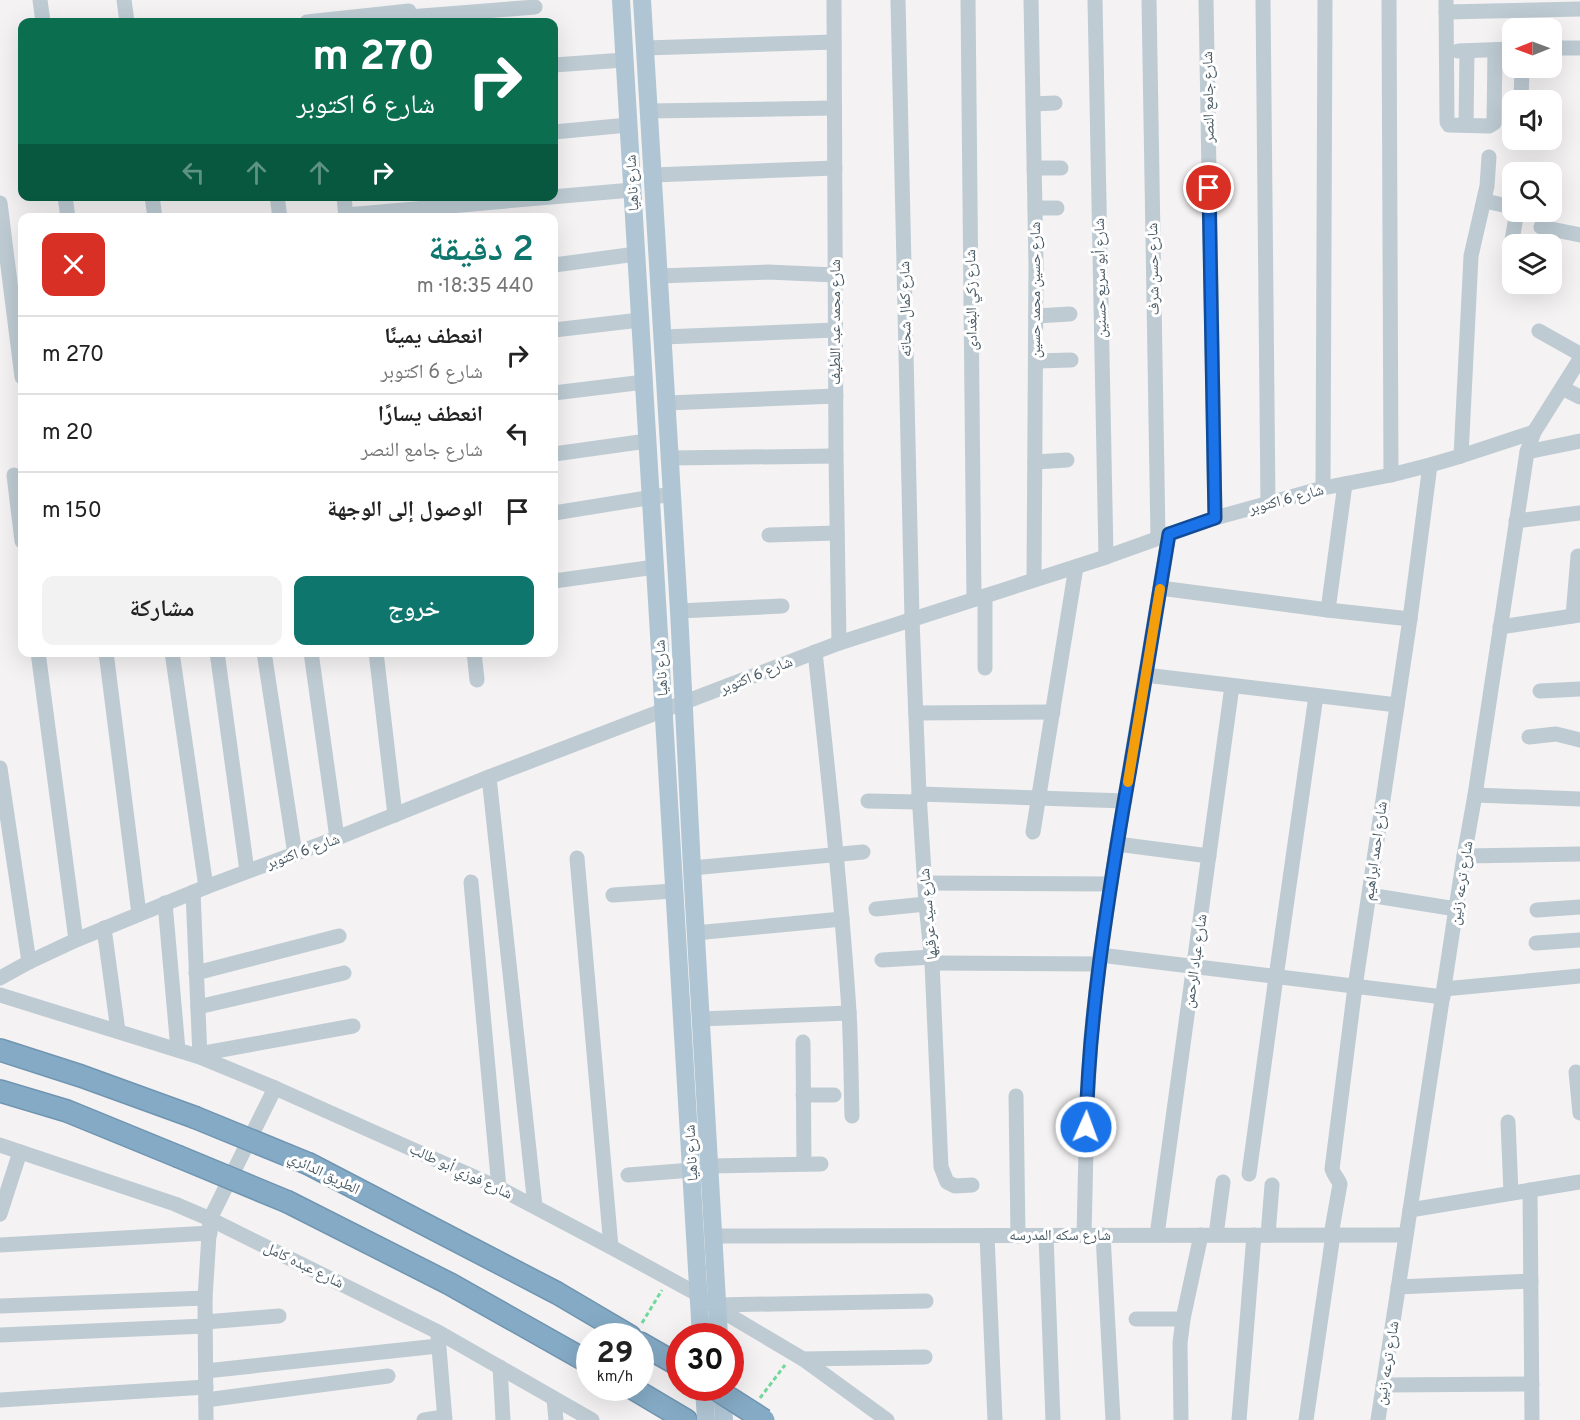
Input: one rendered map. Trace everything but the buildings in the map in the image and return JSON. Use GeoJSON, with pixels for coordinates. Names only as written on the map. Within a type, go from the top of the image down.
{"type":"FeatureCollection","features":[{"type":"Feature","properties":{"kind":"highway","name":"الطريق الدائري"},"geometry":{"type":"LineString","coordinates":[[0,1050],[81,1076],[194,1117],[309,1164],[614,1323]]}},
{"type":"Feature","properties":{"kind":"highway"},"geometry":{"type":"LineString","coordinates":[[0,1091],[67,1111],[288,1202],[450,1284],[576,1355]]}},
{"type":"Feature","properties":{"kind":"highway"},"geometry":{"type":"LineString","coordinates":[[654,1400],[686,1420]]}},
{"type":"Feature","properties":{"kind":"highway"},"geometry":{"type":"LineString","coordinates":[[734,1401],[757,1416]]}},
{"type":"Feature","properties":{"kind":"main road","name":"شارع ناهيا"},"geometry":{"type":"LineString","coordinates":[[621,0],[674,891],[700,1019],[700,1323]]}},
{"type":"Feature","properties":{"kind":"main road","name":"شارع ناهيا"},"geometry":{"type":"LineString","coordinates":[[642,0],[684,704],[695,933],[689,972],[700,1168],[713,1236],[718,1323]]}},
{"type":"Feature","properties":{"kind":"main road"},"geometry":{"type":"LineString","coordinates":[[705,1401],[706,1420]]}},
{"type":"Feature","properties":{"kind":"main road"},"geometry":{"type":"LineString","coordinates":[[723,1401],[724,1420]]}},
{"type":"Feature","properties":{"kind":"street"},"geometry":{"type":"LineString","coordinates":[[40,0],[42,18]]}},
{"type":"Feature","properties":{"kind":"street"},"geometry":{"type":"LineString","coordinates":[[124,0],[126,18]]}},
{"type":"Feature","properties":{"kind":"street","name":"شارع محمد عبد اللطيف"},"geometry":{"type":"LineString","coordinates":[[834,0],[839,643]]}},
{"type":"Feature","properties":{"kind":"street","name":"شارع كمال شحاته"},"geometry":{"type":"LineString","coordinates":[[898,0],[912,619]]}},
{"type":"Feature","properties":{"kind":"street","name":"شارع زكي البغدادى"},"geometry":{"type":"LineString","coordinates":[[968,0],[979,598],[985,668]]}},
{"type":"Feature","properties":{"kind":"street","name":"شارع حسين محمد حسين"},"geometry":{"type":"LineString","coordinates":[[1031,0],[1036,316],[1034,580]]}},
{"type":"Feature","properties":{"kind":"street","name":"شارع أبو سريع حسنين"},"geometry":{"type":"LineString","coordinates":[[1095,0],[1106,557]]}},
{"type":"Feature","properties":{"kind":"street","name":"شارع حسن شرف"},"geometry":{"type":"LineString","coordinates":[[1084,1236],[1087,1106],[1099,959],[1160,588],[1164,536],[1149,0]]}},
{"type":"Feature","properties":{"kind":"street","name":"شارع جامع النصر"},"geometry":{"type":"LineString","coordinates":[[1206,0],[1215,518]]}},
{"type":"Feature","properties":{"kind":"street"},"geometry":{"type":"LineString","coordinates":[[1263,0],[1268,503]]}},
{"type":"Feature","properties":{"kind":"street"},"geometry":{"type":"LineString","coordinates":[[1323,488],[1325,0]]}},
{"type":"Feature","properties":{"kind":"street"},"geometry":{"type":"LineString","coordinates":[[1389,0],[1390,475]]}},
{"type":"Feature","properties":{"kind":"street"},"geometry":{"type":"LineString","coordinates":[[352,18],[471,6],[525,5]]}},
{"type":"Feature","properties":{"kind":"street"},"geometry":{"type":"LineString","coordinates":[[1495,50],[1494,123],[1489,126],[1452,125],[1447,122],[1446,6],[1580,9]]}},
{"type":"Feature","properties":{"kind":"street"},"geometry":{"type":"LineString","coordinates":[[645,48],[834,42]]}},
{"type":"Feature","properties":{"kind":"street"},"geometry":{"type":"LineString","coordinates":[[1562,48],[1580,48]]}},
{"type":"Feature","properties":{"kind":"street"},"geometry":{"type":"LineString","coordinates":[[1446,51],[1502,50]]}},
{"type":"Feature","properties":{"kind":"street"},"geometry":{"type":"LineString","coordinates":[[1466,125],[1467,51]]}},
{"type":"Feature","properties":{"kind":"street"},"geometry":{"type":"LineString","coordinates":[[558,65],[624,60]]}},
{"type":"Feature","properties":{"kind":"street"},"geometry":{"type":"LineString","coordinates":[[1033,104],[1055,103]]}},
{"type":"Feature","properties":{"kind":"street"},"geometry":{"type":"LineString","coordinates":[[649,111],[834,108]]}},
{"type":"Feature","properties":{"kind":"street"},"geometry":{"type":"LineString","coordinates":[[558,132],[628,124]]}},
{"type":"Feature","properties":{"kind":"street"},"geometry":{"type":"LineString","coordinates":[[1461,456],[1471,256],[1485,201],[1489,157]]}},
{"type":"Feature","properties":{"kind":"street"},"geometry":{"type":"LineString","coordinates":[[653,175],[835,168]]}},
{"type":"Feature","properties":{"kind":"street"},"geometry":{"type":"LineString","coordinates":[[1034,168],[1061,168]]}},
{"type":"Feature","properties":{"kind":"street"},"geometry":{"type":"LineString","coordinates":[[558,196],[632,190]]}},
{"type":"Feature","properties":{"kind":"street"},"geometry":{"type":"LineString","coordinates":[[373,213],[499,201]]}},
{"type":"Feature","properties":{"kind":"street"},"geometry":{"type":"LineString","coordinates":[[1485,201],[1502,205]]}},
{"type":"Feature","properties":{"kind":"street"},"geometry":{"type":"LineString","coordinates":[[0,203],[18,345]]}},
{"type":"Feature","properties":{"kind":"street"},"geometry":{"type":"LineString","coordinates":[[1035,208],[1057,208]]}},
{"type":"Feature","properties":{"kind":"street"},"geometry":{"type":"LineString","coordinates":[[1541,227],[1580,235]]}},
{"type":"Feature","properties":{"kind":"street"},"geometry":{"type":"LineString","coordinates":[[558,264],[636,254]]}},
{"type":"Feature","properties":{"kind":"street"},"geometry":{"type":"LineString","coordinates":[[659,276],[768,272],[835,275]]}},
{"type":"Feature","properties":{"kind":"street"},"geometry":{"type":"LineString","coordinates":[[1036,316],[1070,314]]}},
{"type":"Feature","properties":{"kind":"street"},"geometry":{"type":"LineString","coordinates":[[558,330],[640,320]]}},
{"type":"Feature","properties":{"kind":"street"},"geometry":{"type":"LineString","coordinates":[[663,337],[835,330]]}},
{"type":"Feature","properties":{"kind":"street"},"geometry":{"type":"LineString","coordinates":[[1539,331],[1580,354]]}},
{"type":"Feature","properties":{"kind":"street","name":"شارع ترعه زنين"},"geometry":{"type":"LineString","coordinates":[[1378,1420],[1527,452],[1534,432],[1580,358]]}},
{"type":"Feature","properties":{"kind":"street"},"geometry":{"type":"LineString","coordinates":[[1036,362],[1071,360]]}},
{"type":"Feature","properties":{"kind":"street"},"geometry":{"type":"LineString","coordinates":[[558,392],[644,381]]}},
{"type":"Feature","properties":{"kind":"street"},"geometry":{"type":"LineString","coordinates":[[1562,388],[1580,397]]}},
{"type":"Feature","properties":{"kind":"street"},"geometry":{"type":"LineString","coordinates":[[667,403],[836,396]]}},
{"type":"Feature","properties":{"kind":"street","name":"شارع 6 اكتوبر"},"geometry":{"type":"LineString","coordinates":[[0,978],[76,940],[165,903],[684,704],[815,651],[1076,567],[1215,518],[1323,488],[1430,465],[1534,432]]}},
{"type":"Feature","properties":{"kind":"street"},"geometry":{"type":"LineString","coordinates":[[558,453],[647,441]]}},
{"type":"Feature","properties":{"kind":"street"},"geometry":{"type":"LineString","coordinates":[[1527,452],[1580,441]]}},
{"type":"Feature","properties":{"kind":"street"},"geometry":{"type":"LineString","coordinates":[[670,458],[836,456]]}},
{"type":"Feature","properties":{"kind":"street"},"geometry":{"type":"LineString","coordinates":[[1035,462],[1066,460]]}},
{"type":"Feature","properties":{"kind":"street","name":"شارع احمد ابراهيم"},"geometry":{"type":"LineString","coordinates":[[1306,1420],[1340,1184],[1332,1169],[1355,987],[1410,619],[1430,465]]}},
{"type":"Feature","properties":{"kind":"street"},"geometry":{"type":"LineString","coordinates":[[12,475],[18,515]]}},
{"type":"Feature","properties":{"kind":"street"},"geometry":{"type":"LineString","coordinates":[[1328,610],[1345,484]]}},
{"type":"Feature","properties":{"kind":"street"},"geometry":{"type":"LineString","coordinates":[[558,512],[672,494]]}},
{"type":"Feature","properties":{"kind":"street"},"geometry":{"type":"LineString","coordinates":[[1516,520],[1580,513]]}},
{"type":"Feature","properties":{"kind":"street"},"geometry":{"type":"LineString","coordinates":[[769,535],[837,533]]}},
{"type":"Feature","properties":{"kind":"street"},"geometry":{"type":"LineString","coordinates":[[1500,627],[1576,616],[1578,556]]}},
{"type":"Feature","properties":{"kind":"street"},"geometry":{"type":"LineString","coordinates":[[558,580],[655,567]]}},
{"type":"Feature","properties":{"kind":"street"},"geometry":{"type":"LineString","coordinates":[[1033,832],[1076,567]]}},
{"type":"Feature","properties":{"kind":"street"},"geometry":{"type":"LineString","coordinates":[[1160,588],[1410,619]]}},
{"type":"Feature","properties":{"kind":"street"},"geometry":{"type":"LineString","coordinates":[[679,610],[782,606]]}},
{"type":"Feature","properties":{"kind":"street","name":"شارع سيد عرقبها"},"geometry":{"type":"LineString","coordinates":[[912,619],[919,798],[932,960],[941,1167],[947,1182],[955,1186],[972,1185]]}},
{"type":"Feature","properties":{"kind":"street"},"geometry":{"type":"LineString","coordinates":[[815,651],[837,854],[849,1013],[852,1116]]}},
{"type":"Feature","properties":{"kind":"street"},"geometry":{"type":"LineString","coordinates":[[39,657],[76,940]]}},
{"type":"Feature","properties":{"kind":"street"},"geometry":{"type":"LineString","coordinates":[[107,657],[140,914]]}},
{"type":"Feature","properties":{"kind":"street"},"geometry":{"type":"LineString","coordinates":[[173,657],[200,889],[196,973],[200,1056],[353,1026]]}},
{"type":"Feature","properties":{"kind":"street"},"geometry":{"type":"LineString","coordinates":[[219,657],[247,871]]}},
{"type":"Feature","properties":{"kind":"street"},"geometry":{"type":"LineString","coordinates":[[265,657],[295,854]]}},
{"type":"Feature","properties":{"kind":"street"},"geometry":{"type":"LineString","coordinates":[[312,657],[337,838]]}},
{"type":"Feature","properties":{"kind":"street"},"geometry":{"type":"LineString","coordinates":[[377,657],[394,815]]}},
{"type":"Feature","properties":{"kind":"street"},"geometry":{"type":"LineString","coordinates":[[475,657],[477,680]]}},
{"type":"Feature","properties":{"kind":"street"},"geometry":{"type":"LineString","coordinates":[[1145,675],[1397,705]]}},
{"type":"Feature","properties":{"kind":"street","name":"شارع عباد الرحمن"},"geometry":{"type":"LineString","coordinates":[[1157,1235],[1232,686]]}},
{"type":"Feature","properties":{"kind":"street"},"geometry":{"type":"LineString","coordinates":[[1540,691],[1580,689]]}},
{"type":"Feature","properties":{"kind":"street"},"geometry":{"type":"LineString","coordinates":[[1249,1174],[1316,696]]}},
{"type":"Feature","properties":{"kind":"street"},"geometry":{"type":"LineString","coordinates":[[916,713],[1053,712]]}},
{"type":"Feature","properties":{"kind":"street"},"geometry":{"type":"LineString","coordinates":[[1529,736],[1556,734],[1580,740]]}},
{"type":"Feature","properties":{"kind":"street"},"geometry":{"type":"LineString","coordinates":[[0,768],[29,962]]}},
{"type":"Feature","properties":{"kind":"street"},"geometry":{"type":"LineString","coordinates":[[489,777],[535,1206]]}},
{"type":"Feature","properties":{"kind":"street"},"geometry":{"type":"LineString","coordinates":[[1475,795],[1580,799]]}},
{"type":"Feature","properties":{"kind":"street"},"geometry":{"type":"LineString","coordinates":[[868,801],[919,798],[1039,798],[1125,801]]}},
{"type":"Feature","properties":{"kind":"street"},"geometry":{"type":"LineString","coordinates":[[1117,844],[1209,856]]}},
{"type":"Feature","properties":{"kind":"street"},"geometry":{"type":"LineString","coordinates":[[692,868],[863,852]]}},
{"type":"Feature","properties":{"kind":"street"},"geometry":{"type":"LineString","coordinates":[[1464,856],[1580,854]]}},
{"type":"Feature","properties":{"kind":"street"},"geometry":{"type":"LineString","coordinates":[[577,858],[611,1247]]}},
{"type":"Feature","properties":{"kind":"street"},"geometry":{"type":"LineString","coordinates":[[471,882],[499,1188]]}},
{"type":"Feature","properties":{"kind":"street"},"geometry":{"type":"LineString","coordinates":[[925,883],[1111,884]]}},
{"type":"Feature","properties":{"kind":"street"},"geometry":{"type":"LineString","coordinates":[[613,895],[674,891]]}},
{"type":"Feature","properties":{"kind":"street"},"geometry":{"type":"LineString","coordinates":[[1369,895],[1456,909]]}},
{"type":"Feature","properties":{"kind":"street"},"geometry":{"type":"LineString","coordinates":[[165,903],[178,1050]]}},
{"type":"Feature","properties":{"kind":"street"},"geometry":{"type":"LineString","coordinates":[[876,909],[926,904]]}},
{"type":"Feature","properties":{"kind":"street"},"geometry":{"type":"LineString","coordinates":[[1537,910],[1580,908]]}},
{"type":"Feature","properties":{"kind":"street"},"geometry":{"type":"LineString","coordinates":[[695,933],[842,919]]}},
{"type":"Feature","properties":{"kind":"street"},"geometry":{"type":"LineString","coordinates":[[104,928],[118,1031]]}},
{"type":"Feature","properties":{"kind":"street"},"geometry":{"type":"LineString","coordinates":[[196,973],[339,936]]}},
{"type":"Feature","properties":{"kind":"street"},"geometry":{"type":"LineString","coordinates":[[1536,942],[1580,940]]}},
{"type":"Feature","properties":{"kind":"street"},"geometry":{"type":"LineString","coordinates":[[882,960],[1099,959],[1194,967],[1355,987],[1444,993],[1580,976]]}},
{"type":"Feature","properties":{"kind":"street"},"geometry":{"type":"LineString","coordinates":[[198,1007],[344,973]]}},
{"type":"Feature","properties":{"kind":"street","name":"شارع فوزي أبو طالب"},"geometry":{"type":"LineString","coordinates":[[0,995],[200,1056],[499,1188],[699,1295],[803,1359],[887,1420]]}},
{"type":"Feature","properties":{"kind":"street"},"geometry":{"type":"LineString","coordinates":[[700,1019],[849,1013]]}},
{"type":"Feature","properties":{"kind":"street"},"geometry":{"type":"LineString","coordinates":[[803,1042],[804,1164]]}},
{"type":"Feature","properties":{"kind":"street"},"geometry":{"type":"LineString","coordinates":[[1576,1072],[1580,1113]]}},
{"type":"Feature","properties":{"kind":"street"},"geometry":{"type":"LineString","coordinates":[[206,1420],[205,1298],[210,1226],[275,1088]]}},
{"type":"Feature","properties":{"kind":"street"},"geometry":{"type":"LineString","coordinates":[[803,1095],[834,1095]]}},
{"type":"Feature","properties":{"kind":"street"},"geometry":{"type":"LineString","coordinates":[[1016,1096],[1018,1236]]}},
{"type":"Feature","properties":{"kind":"street"},"geometry":{"type":"LineString","coordinates":[[1508,1122],[1511,1193]]}},
{"type":"Feature","properties":{"kind":"street","name":"شارع عبده كامل"},"geometry":{"type":"LineString","coordinates":[[0,1145],[175,1204],[210,1226],[438,1339],[500,1367],[592,1420]]}},
{"type":"Feature","properties":{"kind":"street"},"geometry":{"type":"LineString","coordinates":[[0,1214],[3,1195],[20,1152]]}},
{"type":"Feature","properties":{"kind":"street"},"geometry":{"type":"LineString","coordinates":[[628,1175],[700,1168],[821,1164]]}},
{"type":"Feature","properties":{"kind":"street"},"geometry":{"type":"LineString","coordinates":[[1181,1420],[1180,1343],[1183,1319],[1223,1182]]}},
{"type":"Feature","properties":{"kind":"street"},"geometry":{"type":"LineString","coordinates":[[1410,1210],[1580,1182]]}},
{"type":"Feature","properties":{"kind":"street"},"geometry":{"type":"LineString","coordinates":[[1239,1420],[1261,1235],[1272,1185]]}},
{"type":"Feature","properties":{"kind":"street"},"geometry":{"type":"LineString","coordinates":[[1530,1190],[1532,1420]]}},
{"type":"Feature","properties":{"kind":"street"},"geometry":{"type":"LineString","coordinates":[[0,1245],[210,1226]]}},
{"type":"Feature","properties":{"kind":"street"},"geometry":{"type":"LineString","coordinates":[[1103,1235],[1113,1420]]}},
{"type":"Feature","properties":{"kind":"street","name":"شارع سكه المدرسه"},"geometry":{"type":"LineString","coordinates":[[713,1236],[1406,1235]]}},
{"type":"Feature","properties":{"kind":"street"},"geometry":{"type":"LineString","coordinates":[[987,1236],[995,1420]]}},
{"type":"Feature","properties":{"kind":"street"},"geometry":{"type":"LineString","coordinates":[[1046,1236],[1053,1420]]}},
{"type":"Feature","properties":{"kind":"street"},"geometry":{"type":"LineString","coordinates":[[1398,1287],[1531,1281]]}},
{"type":"Feature","properties":{"kind":"street"},"geometry":{"type":"LineString","coordinates":[[0,1306],[205,1298]]}},
{"type":"Feature","properties":{"kind":"street"},"geometry":{"type":"LineString","coordinates":[[717,1306],[926,1301]]}},
{"type":"Feature","properties":{"kind":"street"},"geometry":{"type":"LineString","coordinates":[[0,1335],[205,1324],[279,1316]]}},
{"type":"Feature","properties":{"kind":"street"},"geometry":{"type":"LineString","coordinates":[[1136,1319],[1183,1319]]}},
{"type":"Feature","properties":{"kind":"street"},"geometry":{"type":"LineString","coordinates":[[206,1371],[438,1339],[445,1419],[424,1420]]}},
{"type":"Feature","properties":{"kind":"street"},"geometry":{"type":"LineString","coordinates":[[803,1359],[925,1357]]}},
{"type":"Feature","properties":{"kind":"street"},"geometry":{"type":"LineString","coordinates":[[500,1367],[503,1420]]}},
{"type":"Feature","properties":{"kind":"street"},"geometry":{"type":"LineString","coordinates":[[0,1400],[206,1394],[388,1376]]}},
{"type":"Feature","properties":{"kind":"street"},"geometry":{"type":"LineString","coordinates":[[1383,1385],[1532,1384]]}},
{"type":"Feature","properties":{"kind":"street"},"geometry":{"type":"LineString","coordinates":[[554,1399],[556,1420]]}},
{"type":"Feature","properties":{"kind":"path"},"geometry":{"type":"LineString","coordinates":[[644,1323],[669,1279]]}},
{"type":"Feature","properties":{"kind":"path"},"geometry":{"type":"LineString","coordinates":[[757,1416],[776,1378]]}},
{"type":"Feature","properties":{"kind":"slow traffic"},"geometry":{"type":"LineString","coordinates":[[1128,782],[1160,589]]}},
{"type":"Feature","properties":{"kind":"route"},"geometry":{"type":"LineString","coordinates":[[1086,1127],[1091,1037],[1100,955],[1169,534],[1215,518],[1209,188]]}}]}
